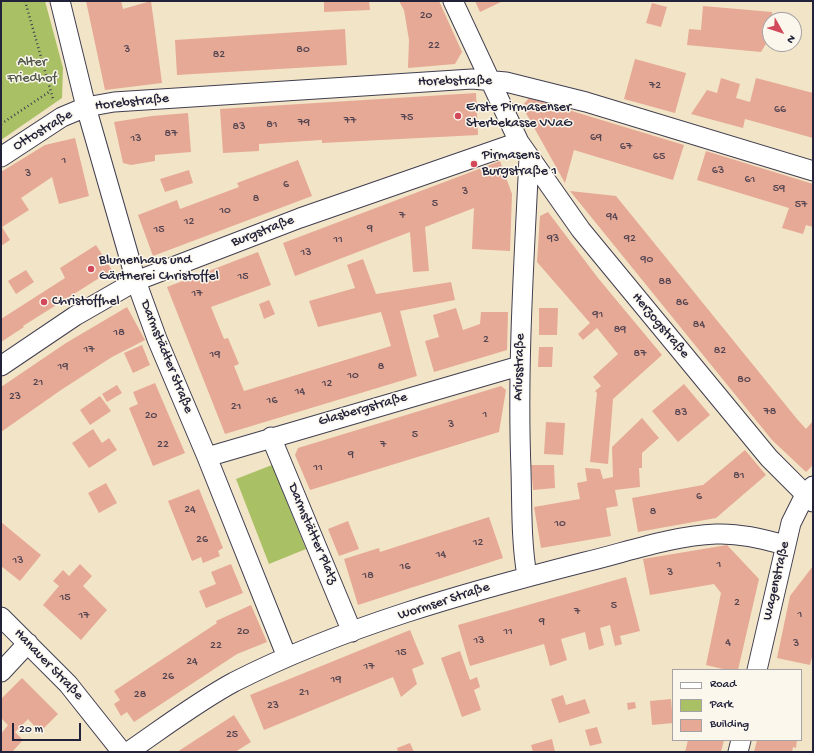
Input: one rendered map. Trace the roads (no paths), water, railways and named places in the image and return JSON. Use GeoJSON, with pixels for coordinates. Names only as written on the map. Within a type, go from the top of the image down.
{"type":"FeatureCollection","features":[{"type":"Feature","properties":{"kind":"street","name":"Darmstädter Straße"},"geometry":{"type":"LineString","coordinates":[[60,1],[86,107],[136,281],[287,657]]}},
{"type":"Feature","properties":{"kind":"street","name":"Herzogstraße"},"geometry":{"type":"LineString","coordinates":[[453,1],[488,79],[519,142],[580,230],[769,458],[810,495]]}},
{"type":"Feature","properties":{"kind":"street","name":"Horebstraße"},"geometry":{"type":"LineString","coordinates":[[86,107],[114,102],[472,78],[488,79],[586,102],[813,171]]}},
{"type":"Feature","properties":{"kind":"street","name":"Ottostraße"},"geometry":{"type":"LineString","coordinates":[[1,157],[62,117],[86,107]]}},
{"type":"Feature","properties":{"kind":"street","name":"Burgstraße"},"geometry":{"type":"LineString","coordinates":[[1,366],[75,316],[136,281],[300,218],[519,142]]}},
{"type":"Feature","properties":{"kind":"street","name":"Ariusstraße"},"geometry":{"type":"LineString","coordinates":[[528,576],[523,552],[519,366],[529,158]]}},
{"type":"Feature","properties":{"kind":"street","name":"Glasbergstraße"},"geometry":{"type":"LineString","coordinates":[[207,457],[271,437],[519,366]]}},
{"type":"Feature","properties":{"kind":"street","name":"Darmstätter Platz"},"geometry":{"type":"LineString","coordinates":[[271,437],[352,632]]}},
{"type":"Feature","properties":{"kind":"street","name":"Wagenstraße"},"geometry":{"type":"LineString","coordinates":[[757,669],[785,545],[796,510],[810,495]]}},
{"type":"Feature","properties":{"kind":"street","name":"Wormser Straße"},"geometry":{"type":"LineString","coordinates":[[128,752],[204,700],[233,683],[287,657],[352,632],[449,600],[528,576],[661,543],[696,536],[741,535],[785,545]]}},
{"type":"Feature","properties":{"kind":"street","name":"Hanauer Straße"},"geometry":{"type":"LineString","coordinates":[[1,617],[68,684],[122,752]]}},
{"type":"Feature","properties":{"kind":"street"},"geometry":{"type":"LineString","coordinates":[[1,672],[28,643]]}},
{"type":"Feature","properties":{"kind":"street"},"geometry":{"type":"LineString","coordinates":[[738,752],[741,741]]}},
{"type":"Feature","properties":{"kind":"place","name":"Erste Pirmasenser Sterbekasse VVaG"},"geometry":{"type":"Point","coordinates":[458,116]}},
{"type":"Feature","properties":{"kind":"place","name":"Pirmasens Burgstraße 1"},"geometry":{"type":"Point","coordinates":[474,164]}},
{"type":"Feature","properties":{"kind":"place","name":"Blumenhaus und Gärtnerei Christoffel"},"geometry":{"type":"Point","coordinates":[91,269]}},
{"type":"Feature","properties":{"kind":"place","name":"Christoffhel"},"geometry":{"type":"Point","coordinates":[44,302]}},
{"type":"Feature","properties":{"kind":"park label","name":"Alter Friedhof"},"geometry":{"type":"Point","coordinates":[32,72]}}]}
